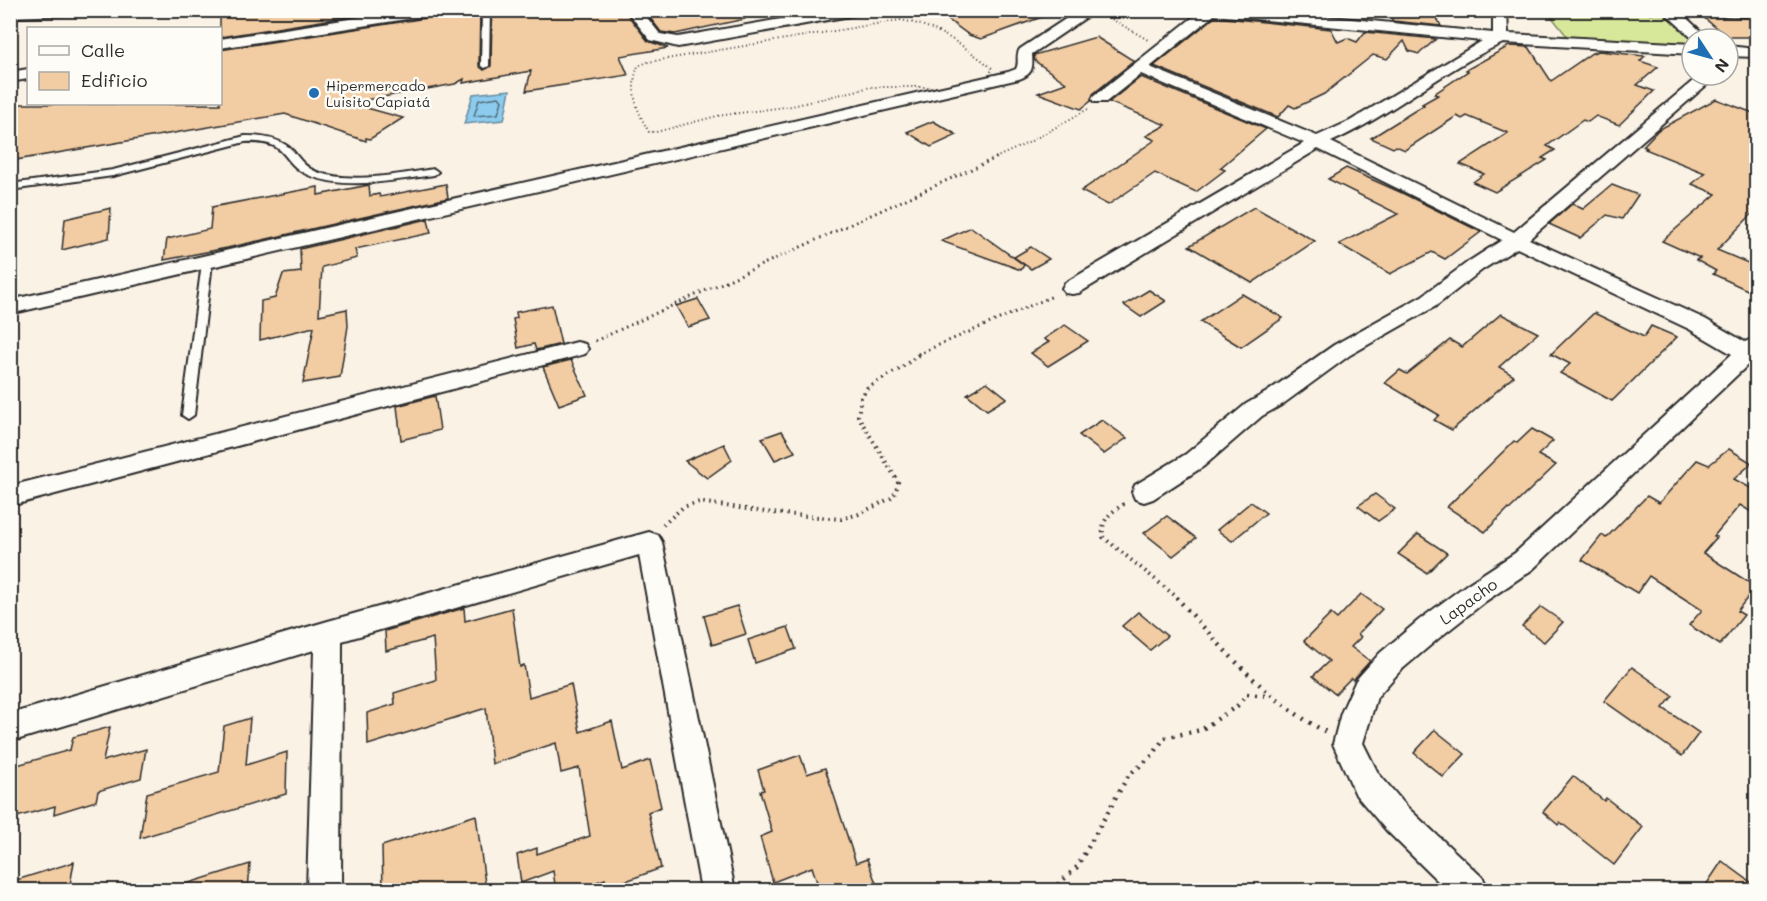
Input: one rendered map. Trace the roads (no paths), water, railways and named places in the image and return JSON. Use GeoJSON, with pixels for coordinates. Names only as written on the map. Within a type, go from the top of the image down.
{"type":"FeatureCollection","features":[{"type":"Feature","properties":{"kind":"street"},"geometry":{"type":"LineString","coordinates":[[10,14],[95,10]]}},
{"type":"Feature","properties":{"kind":"street"},"geometry":{"type":"LineString","coordinates":[[222,44],[439,10]]}},
{"type":"Feature","properties":{"kind":"street"},"geometry":{"type":"LineString","coordinates":[[633,10],[655,37],[678,42],[861,10]]}},
{"type":"Feature","properties":{"kind":"street"},"geometry":{"type":"LineString","coordinates":[[10,307],[1013,76],[1023,72],[1026,65],[1025,52],[1090,10]]}},
{"type":"Feature","properties":{"kind":"street"},"geometry":{"type":"LineString","coordinates":[[1500,10],[1501,38]]}},
{"type":"Feature","properties":{"kind":"street"},"geometry":{"type":"LineString","coordinates":[[1669,10],[1688,27]]}},
{"type":"Feature","properties":{"kind":"street"},"geometry":{"type":"LineString","coordinates":[[1100,99],[1210,11],[1343,17],[1501,38],[1680,48]]}},
{"type":"Feature","properties":{"kind":"street"},"geometry":{"type":"LineString","coordinates":[[1072,288],[1317,142],[1356,126],[1476,49],[1501,38]]}},
{"type":"Feature","properties":{"kind":"street"},"geometry":{"type":"LineString","coordinates":[[1740,52],[1756,53]]}},
{"type":"Feature","properties":{"kind":"street"},"geometry":{"type":"LineString","coordinates":[[1140,68],[1317,142],[1516,240],[1752,348]]}},
{"type":"Feature","properties":{"kind":"street"},"geometry":{"type":"LineString","coordinates":[[10,77],[27,74]]}},
{"type":"Feature","properties":{"kind":"street"},"geometry":{"type":"LineString","coordinates":[[1144,492],[1195,460],[1254,410],[1275,398],[1342,350],[1429,301],[1475,266],[1516,240],[1696,87]]}},
{"type":"Feature","properties":{"kind":"street","name":"Lapacho"},"geometry":{"type":"LineString","coordinates":[[1471,891],[1397,819],[1366,784],[1348,744],[1356,713],[1366,689],[1390,662],[1429,629],[1524,561],[1752,348]]}},
{"type":"Feature","properties":{"kind":"street"},"geometry":{"type":"LineString","coordinates":[[10,496],[577,349]]}},
{"type":"Feature","properties":{"kind":"street"},"geometry":{"type":"LineString","coordinates":[[10,728],[328,633],[649,542],[718,891]]}},
{"type":"Feature","properties":{"kind":"street"},"geometry":{"type":"LineString","coordinates":[[324,891],[328,633]]}},
{"type":"Feature","properties":{"kind":"lane"},"geometry":{"type":"LineString","coordinates":[[485,66],[486,10]]}},
{"type":"Feature","properties":{"kind":"lane"},"geometry":{"type":"LineString","coordinates":[[10,187],[113,172],[244,139],[257,138],[283,146],[294,161],[313,173],[325,177],[368,178],[434,172]]}},
{"type":"Feature","properties":{"kind":"lane"},"geometry":{"type":"LineString","coordinates":[[189,415],[207,263]]}},
{"type":"Feature","properties":{"kind":"water"},"geometry":{"type":"Polygon","coordinates":[[[510,90],[504,120],[464,124],[473,94],[510,90]]]}},
{"type":"Feature","properties":{"kind":"place","name":"Hipermercado Luisito Capiatá"},"geometry":{"type":"Point","coordinates":[314,93]}}]}
